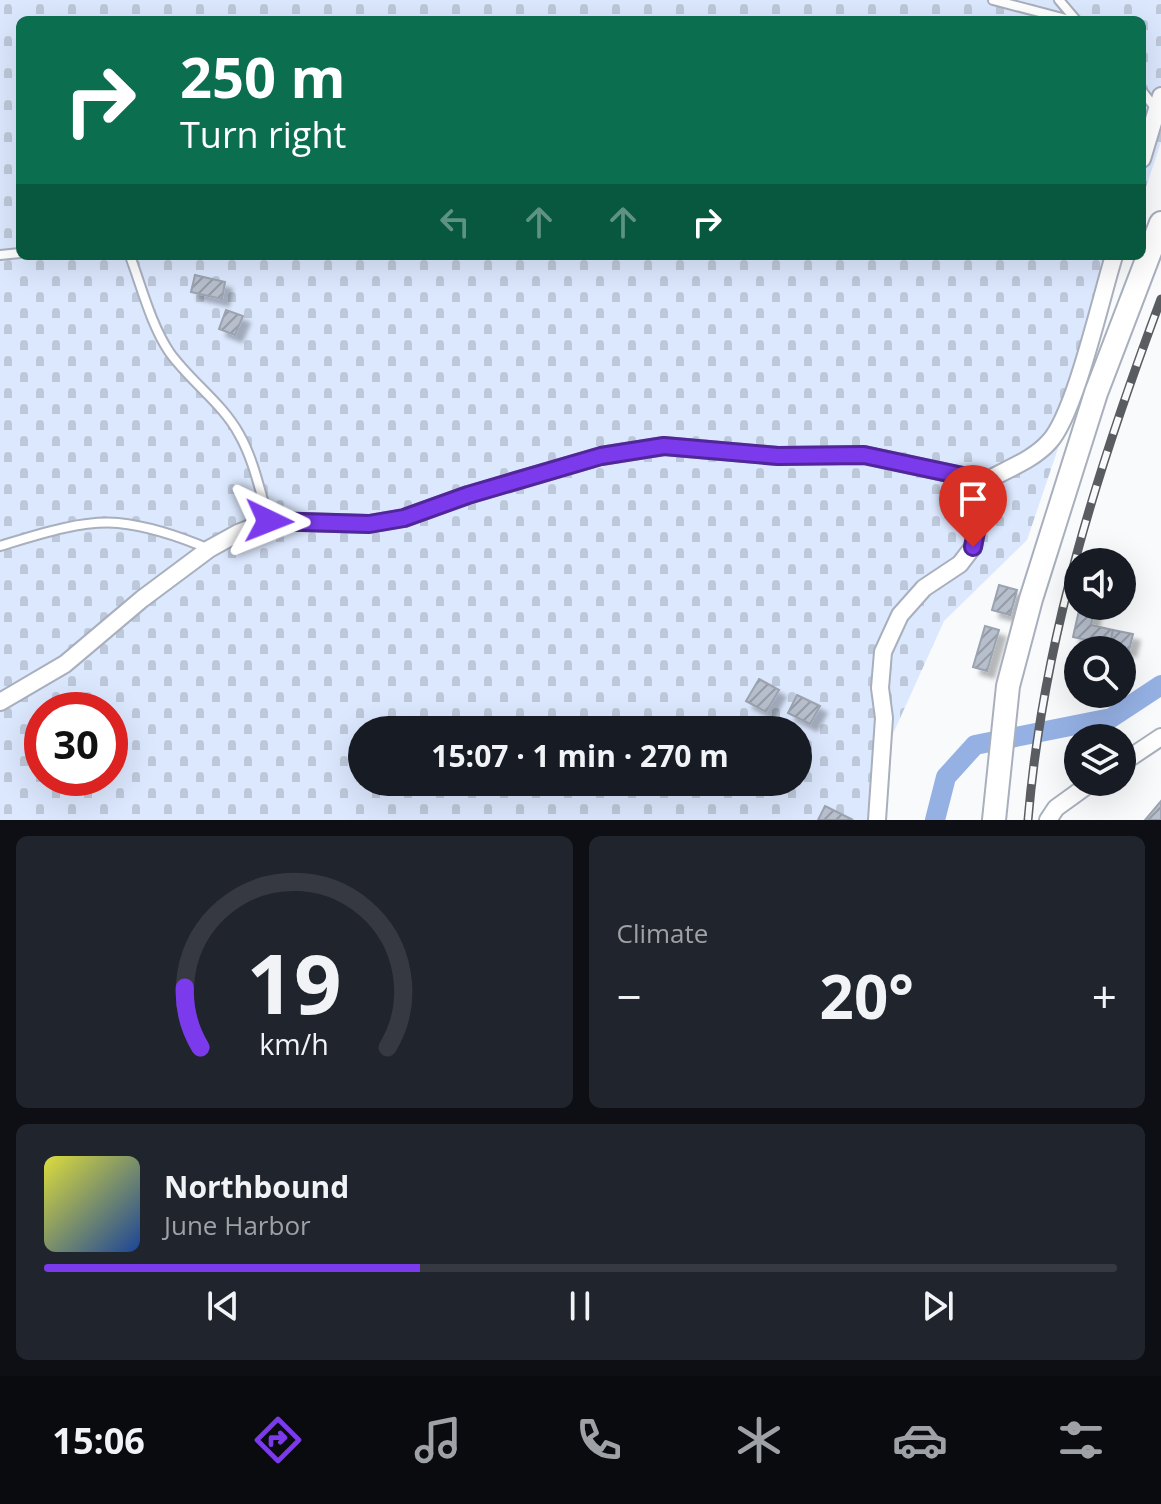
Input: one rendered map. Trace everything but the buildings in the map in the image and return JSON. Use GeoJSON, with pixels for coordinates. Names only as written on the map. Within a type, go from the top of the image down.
{"type":"FeatureCollection","features":[{"type":"Feature","properties":{"kind":"street"},"geometry":{"type":"LineString","coordinates":[[1146,146],[1159,103]]}},
{"type":"Feature","properties":{"kind":"street"},"geometry":{"type":"LineString","coordinates":[[995,814],[1008,686],[1031,599],[1096,393],[1161,223]]}},
{"type":"Feature","properties":{"kind":"street"},"geometry":{"type":"LineString","coordinates":[[0,702],[65,664],[142,599],[209,549],[269,521],[369,524],[404,518],[468,495],[601,456],[664,446],[778,456],[864,455],[986,481],[1040,451],[1060,426],[1074,391],[1113,260]]}},
{"type":"Feature","properties":{"kind":"street"},"geometry":{"type":"LineString","coordinates":[[877,820],[884,718],[880,688],[883,652],[900,615],[924,588],[968,556],[973,547],[986,481]]}},
{"type":"Feature","properties":{"kind":"street"},"geometry":{"type":"LineString","coordinates":[[1136,754],[1161,737]]}},
{"type":"Feature","properties":{"kind":"street"},"geometry":{"type":"LineString","coordinates":[[1048,820],[1056,808],[1073,796]]}},
{"type":"Feature","properties":{"kind":"lane"},"geometry":{"type":"LineString","coordinates":[[993,0],[1057,16]]}},
{"type":"Feature","properties":{"kind":"lane"},"geometry":{"type":"LineString","coordinates":[[131,260],[156,328],[170,353],[200,390],[224,412],[239,434],[251,461],[269,521]]}},
{"type":"Feature","properties":{"kind":"lane"},"geometry":{"type":"LineString","coordinates":[[0,546],[87,524],[118,523],[182,537],[209,549]]}},
{"type":"Feature","properties":{"kind":"green space"},"geometry":{"type":"Polygon","coordinates":[[[0,0],[1161,0],[1161,142],[1146,187],[1146,16],[16,16],[16,260],[1122,260],[1027,540],[944,621],[882,758],[873,820],[0,820],[0,0]]]}},
{"type":"Feature","properties":{"kind":"waterway"},"geometry":{"type":"LineString","coordinates":[[935,820],[946,777],[975,745],[1111,718],[1161,685]]}},
{"type":"Feature","properties":{"kind":"railway"},"geometry":{"type":"LineString","coordinates":[[1028,820],[1046,686],[1076,555],[1116,426],[1161,299]]}},
{"type":"Feature","properties":{"kind":"route"},"geometry":{"type":"LineString","coordinates":[[269,521],[369,524],[404,518],[468,495],[601,456],[664,446],[778,456],[864,455],[986,481],[973,547]]}}]}
